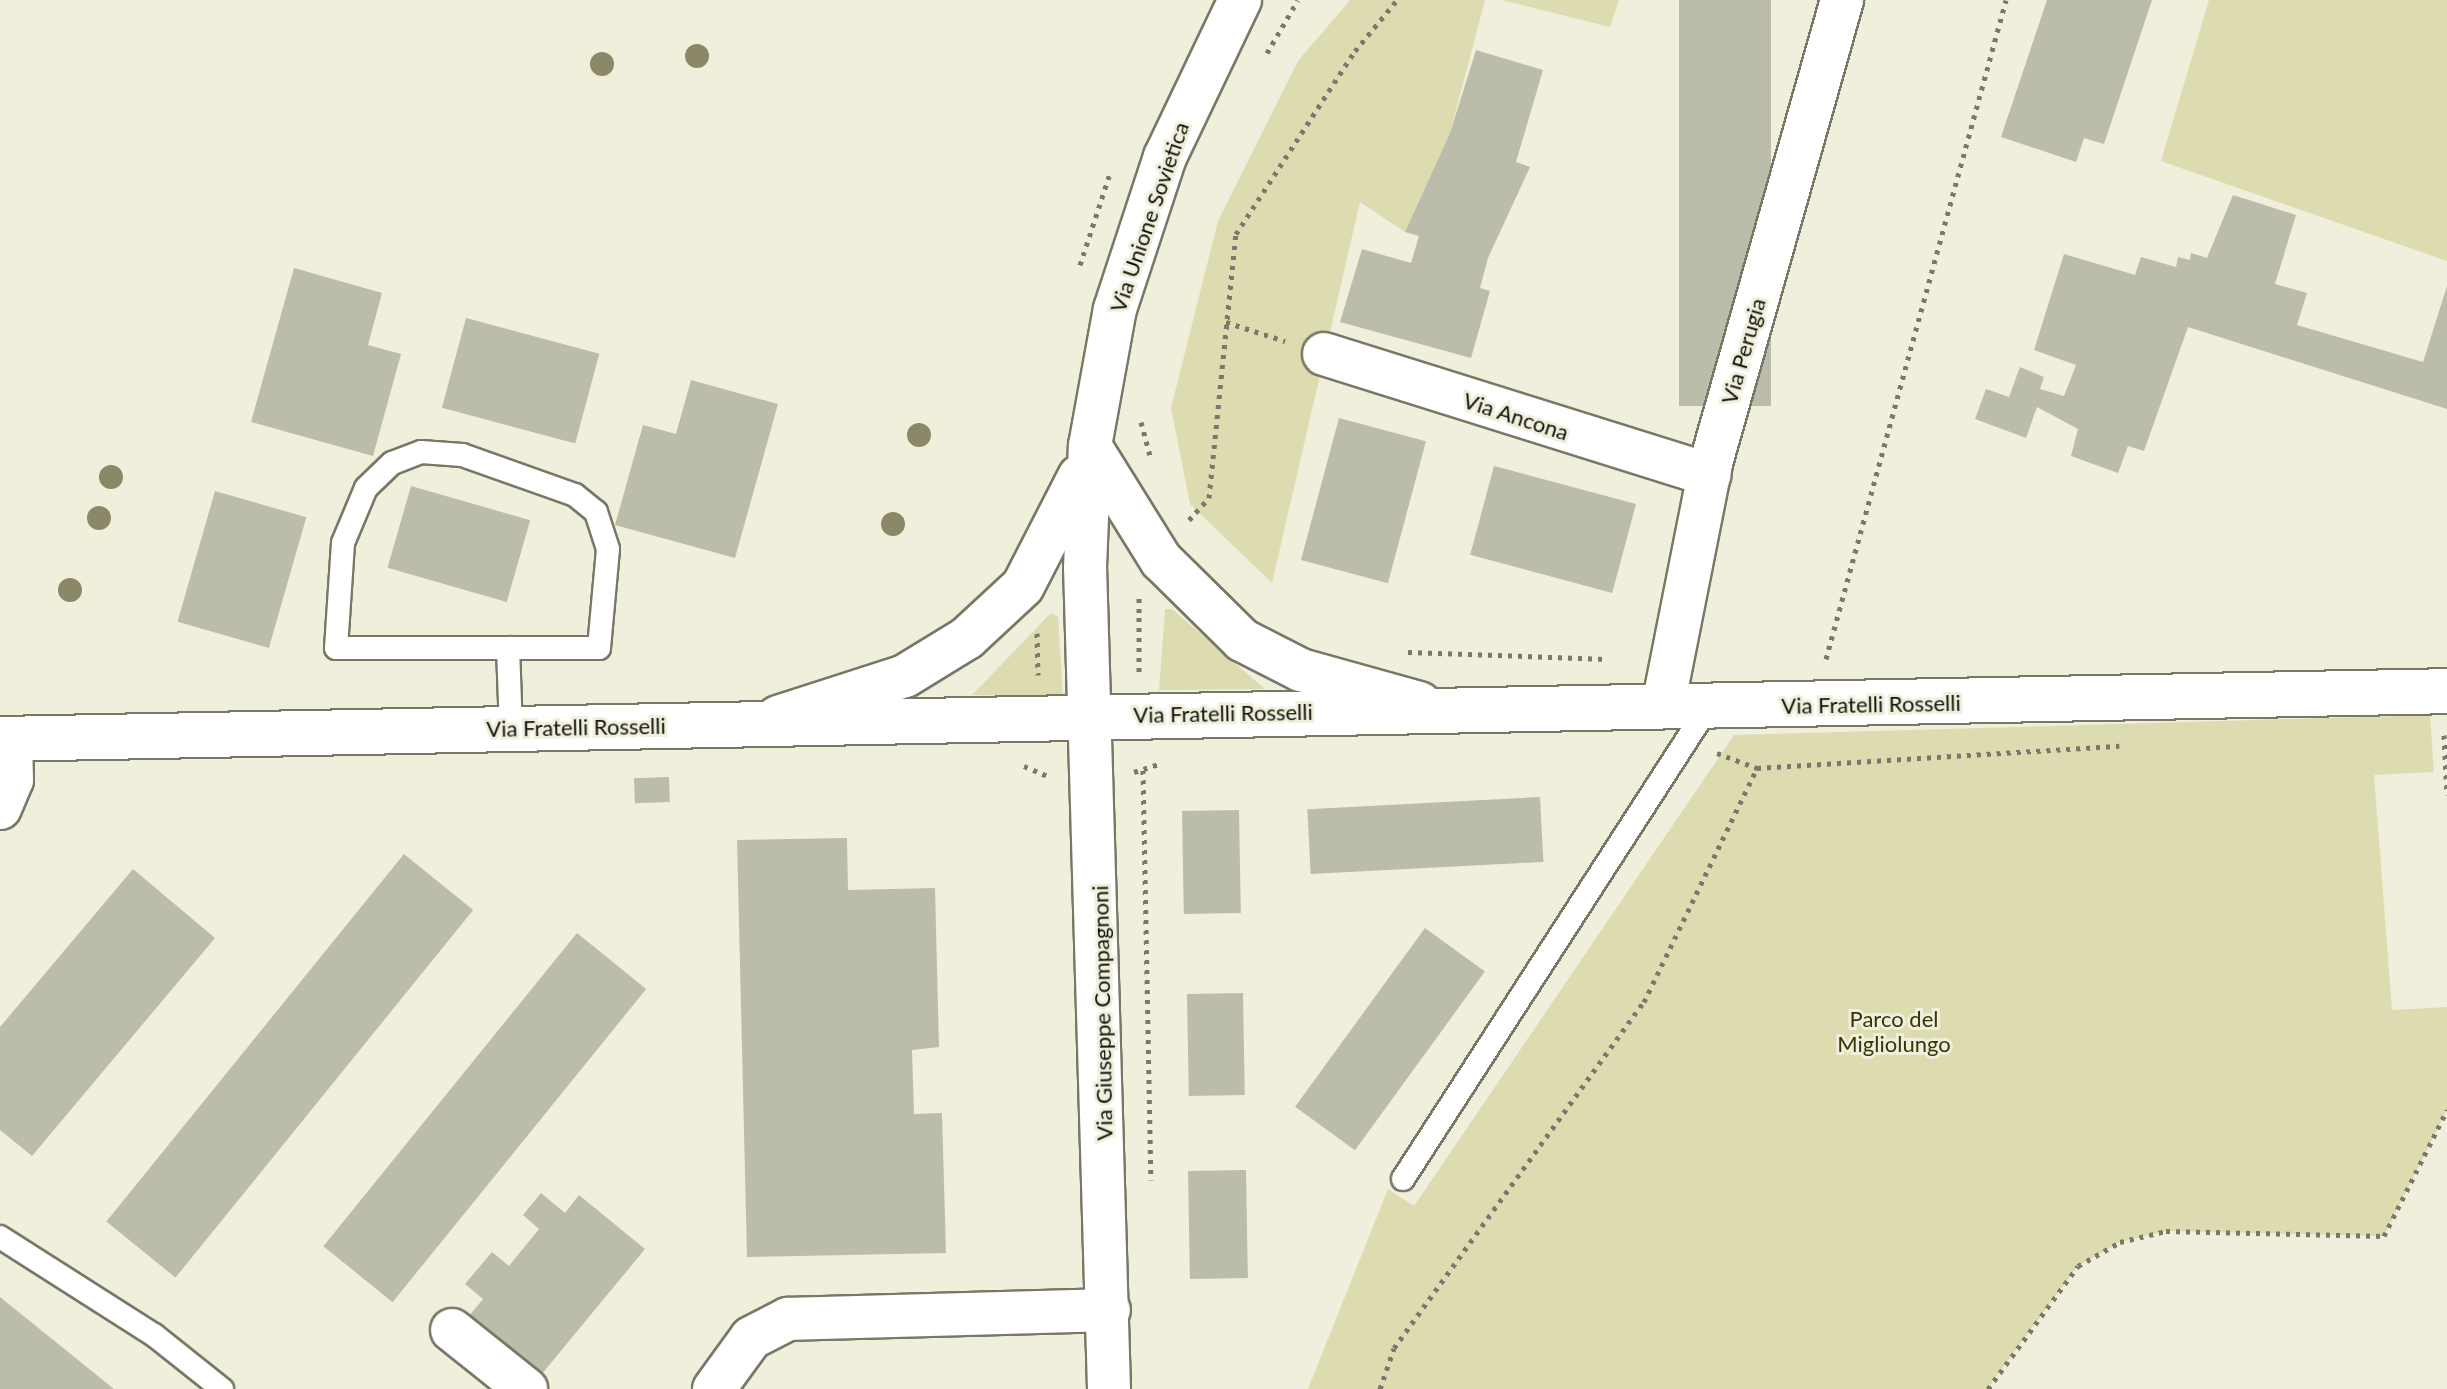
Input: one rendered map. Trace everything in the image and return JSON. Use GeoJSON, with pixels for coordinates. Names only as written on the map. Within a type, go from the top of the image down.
{"type":"FeatureCollection","features":[{"type":"Feature","properties":{"kind":"street","name":"Via Unione Sovietica"},"geometry":{"type":"LineString","coordinates":[[1094,716],[1085,568],[1090,446],[1115,309],[1165,157],[1240,0]]}},
{"type":"Feature","properties":{"kind":"street","name":"Via Perugia"},"geometry":{"type":"LineString","coordinates":[[1663,706],[1667,661],[1709,475],[1842,0]]}},
{"type":"Feature","properties":{"kind":"street","name":"Via Ancona"},"geometry":{"type":"LineString","coordinates":[[1324,354],[1709,475]]}},
{"type":"Feature","properties":{"kind":"street","name":"Via Unione Sovietica"},"geometry":{"type":"LineString","coordinates":[[754,723],[905,676],[967,638],[1044,555],[1090,446]]}},
{"type":"Feature","properties":{"kind":"street"},"geometry":{"type":"LineString","coordinates":[[1090,446],[1157,554],[1209,614],[1261,651],[1351,687],[1444,708]]}},
{"type":"Feature","properties":{"kind":"street","name":"Via Fratelli Rosselli"},"geometry":{"type":"LineString","coordinates":[[6,740],[1444,708],[2445,709]]}},
{"type":"Feature","properties":{"kind":"street","name":"Via Giuseppe Compagnoni"},"geometry":{"type":"LineString","coordinates":[[1094,716],[1109,1389]]}},
{"type":"Feature","properties":{"kind":"street"},"geometry":{"type":"LineString","coordinates":[[0,808],[12,780],[6,740]]}},
{"type":"Feature","properties":{"kind":"street"},"geometry":{"type":"LineString","coordinates":[[714,1389],[751,1338],[788,1319],[1109,1310]]}},
{"type":"Feature","properties":{"kind":"street"},"geometry":{"type":"LineString","coordinates":[[452,1330],[526,1389]]}},
{"type":"Feature","properties":{"kind":"lane"},"geometry":{"type":"LineString","coordinates":[[421,452],[462,455],[575,495],[596,512],[608,549],[599,648],[508,648],[336,648],[349,522],[366,488],[392,463],[421,452]]}},
{"type":"Feature","properties":{"kind":"lane"},"geometry":{"type":"LineString","coordinates":[[508,648],[511,729]]}},
{"type":"Feature","properties":{"kind":"lane"},"geometry":{"type":"LineString","coordinates":[[1403,1179],[1708,707]]}},
{"type":"Feature","properties":{"kind":"lane"},"geometry":{"type":"LineString","coordinates":[[0,1237],[154,1335],[222,1389]]}},
{"type":"Feature","properties":{"kind":"path"},"geometry":{"type":"LineString","coordinates":[[1258,69],[1298,0]]}},
{"type":"Feature","properties":{"kind":"path"},"geometry":{"type":"LineString","coordinates":[[1151,1199],[1139,573],[1209,498],[1236,234],[1355,51],[1397,0]]}},
{"type":"Feature","properties":{"kind":"path"},"geometry":{"type":"LineString","coordinates":[[1796,765],[2006,0]]}},
{"type":"Feature","properties":{"kind":"path"},"geometry":{"type":"LineString","coordinates":[[1226,322],[1324,354]]}},
{"type":"Feature","properties":{"kind":"path"},"geometry":{"type":"LineString","coordinates":[[1143,409],[1154,470]]}},
{"type":"Feature","properties":{"kind":"path"},"geometry":{"type":"LineString","coordinates":[[1397,652],[1667,661]]}},
{"type":"Feature","properties":{"kind":"path"},"geometry":{"type":"LineString","coordinates":[[2445,709],[2447,795]]}},
{"type":"Feature","properties":{"kind":"path"},"geometry":{"type":"LineString","coordinates":[[1380,1389],[1394,1348],[1644,1002],[1757,768]]}},
{"type":"Feature","properties":{"kind":"path"},"geometry":{"type":"LineString","coordinates":[[1988,1389],[2078,1266],[2120,1242],[2166,1231],[2384,1236],[2447,1110]]}},
{"type":"Feature","properties":{"kind":"green space"},"geometry":{"type":"Polygon","coordinates":[[[1350,0],[1485,0],[1450,133],[1405,232],[1360,202],[1272,583],[1190,504],[1171,408],[1218,221],[1298,61],[1350,0]]]}},
{"type":"Feature","properties":{"kind":"green space"},"geometry":{"type":"Polygon","coordinates":[[[1502,0],[1619,0],[1610,27],[1502,0]]]}},
{"type":"Feature","properties":{"kind":"green space"},"geometry":{"type":"Polygon","coordinates":[[[2209,0],[2447,0],[2447,261],[2161,161],[2209,0]]]}},
{"type":"Feature","properties":{"kind":"green space"},"geometry":{"type":"Polygon","coordinates":[[[1165,609],[1172,609],[1265,689],[1159,690],[1165,609]]]}},
{"type":"Feature","properties":{"kind":"green space"},"geometry":{"type":"Polygon","coordinates":[[[1051,613],[1058,617],[1063,696],[972,695],[1051,613]]]}},
{"type":"Feature","properties":{"kind":"green space","name":"Parco del Migliolungo"},"geometry":{"type":"Polygon","coordinates":[[[2430,715],[2434,772],[2374,775],[2392,1010],[2447,1007],[2447,1110],[2384,1236],[2166,1231],[2120,1242],[2078,1266],[1987,1389],[1308,1389],[1388,1189],[1414,1206],[1734,735],[2430,715]]]}},
{"type":"Feature","properties":{"kind":"building"},"geometry":{"type":"Polygon","coordinates":[[[1679,0],[1771,0],[1771,406],[1679,406],[1679,0]]]}},
{"type":"Feature","properties":{"kind":"building"},"geometry":{"type":"Polygon","coordinates":[[[2047,0],[2152,0],[2104,144],[2084,138],[2076,162],[2001,137],[2047,0]]]}},
{"type":"Feature","properties":{"kind":"building"},"geometry":{"type":"Polygon","coordinates":[[[1476,50],[1543,70],[1516,162],[1530,167],[1488,258],[1480,288],[1490,291],[1471,358],[1340,322],[1362,249],[1411,263],[1419,236],[1405,232],[1450,133],[1476,50]]]}},
{"type":"Feature","properties":{"kind":"building"},"geometry":{"type":"Polygon","coordinates":[[[2233,195],[2296,215],[2275,284],[2307,293],[2297,325],[2423,362],[2447,286],[2447,409],[2188,327],[2144,451],[2128,446],[2118,473],[2071,456],[2078,429],[2037,407],[2026,438],[1975,419],[1986,389],[2009,397],[2020,367],[2044,377],[2040,389],[2064,396],[2076,365],[2034,350],[2064,254],[2135,275],[2141,257],[2176,267],[2178,257],[2190,260],[2191,253],[2207,258],[2233,195]]]}},
{"type":"Feature","properties":{"kind":"building"},"geometry":{"type":"Polygon","coordinates":[[[294,268],[382,293],[368,345],[401,354],[373,456],[251,422],[294,268]]]}},
{"type":"Feature","properties":{"kind":"building"},"geometry":{"type":"Polygon","coordinates":[[[466,318],[599,354],[575,444],[442,408],[466,318]]]}},
{"type":"Feature","properties":{"kind":"building"},"geometry":{"type":"Polygon","coordinates":[[[691,380],[778,404],[735,558],[615,525],[643,425],[676,434],[691,380]]]}},
{"type":"Feature","properties":{"kind":"building"},"geometry":{"type":"Polygon","coordinates":[[[1339,418],[1426,441],[1388,583],[1301,560],[1339,418]]]}},
{"type":"Feature","properties":{"kind":"building"},"geometry":{"type":"Polygon","coordinates":[[[1494,466],[1636,504],[1612,593],[1470,555],[1494,466]]]}},
{"type":"Feature","properties":{"kind":"building"},"geometry":{"type":"Polygon","coordinates":[[[411,486],[530,520],[507,602],[388,568],[411,486]]]}},
{"type":"Feature","properties":{"kind":"building"},"geometry":{"type":"Polygon","coordinates":[[[215,491],[306,517],[269,648],[178,622],[215,491]]]}},
{"type":"Feature","properties":{"kind":"building"},"geometry":{"type":"Polygon","coordinates":[[[669,777],[670,802],[635,803],[634,778],[669,777]]]}},
{"type":"Feature","properties":{"kind":"building"},"geometry":{"type":"Polygon","coordinates":[[[1540,797],[1543,862],[1311,874],[1307,809],[1540,797]]]}},
{"type":"Feature","properties":{"kind":"building"},"geometry":{"type":"Polygon","coordinates":[[[1239,810],[1241,913],[1184,914],[1182,811],[1239,810]]]}},
{"type":"Feature","properties":{"kind":"building"},"geometry":{"type":"Polygon","coordinates":[[[847,838],[848,890],[935,888],[939,1047],[912,1050],[914,1114],[942,1113],[946,1253],[747,1257],[737,840],[847,838]]]}},
{"type":"Feature","properties":{"kind":"building"},"geometry":{"type":"Polygon","coordinates":[[[404,854],[473,910],[175,1278],[106,1222],[404,854]]]}},
{"type":"Feature","properties":{"kind":"building"},"geometry":{"type":"Polygon","coordinates":[[[133,869],[215,938],[32,1156],[0,1130],[0,1027],[133,869]]]}},
{"type":"Feature","properties":{"kind":"building"},"geometry":{"type":"Polygon","coordinates":[[[1425,928],[1485,971],[1355,1150],[1295,1107],[1425,928]]]}},
{"type":"Feature","properties":{"kind":"building"},"geometry":{"type":"Polygon","coordinates":[[[577,933],[646,989],[393,1302],[323,1246],[577,933]]]}},
{"type":"Feature","properties":{"kind":"building"},"geometry":{"type":"Polygon","coordinates":[[[1243,993],[1245,1095],[1189,1096],[1187,994],[1243,993]]]}},
{"type":"Feature","properties":{"kind":"building"},"geometry":{"type":"Polygon","coordinates":[[[1246,1170],[1248,1278],[1190,1279],[1188,1171],[1246,1170]]]}},
{"type":"Feature","properties":{"kind":"building"},"geometry":{"type":"Polygon","coordinates":[[[541,1193],[565,1213],[579,1195],[645,1249],[541,1375],[469,1316],[483,1299],[465,1284],[492,1252],[509,1266],[539,1229],[523,1215],[541,1193]]]}},
{"type":"Feature","properties":{"kind":"building"},"geometry":{"type":"Polygon","coordinates":[[[0,1297],[114,1389],[0,1389],[0,1297]]]}}]}
